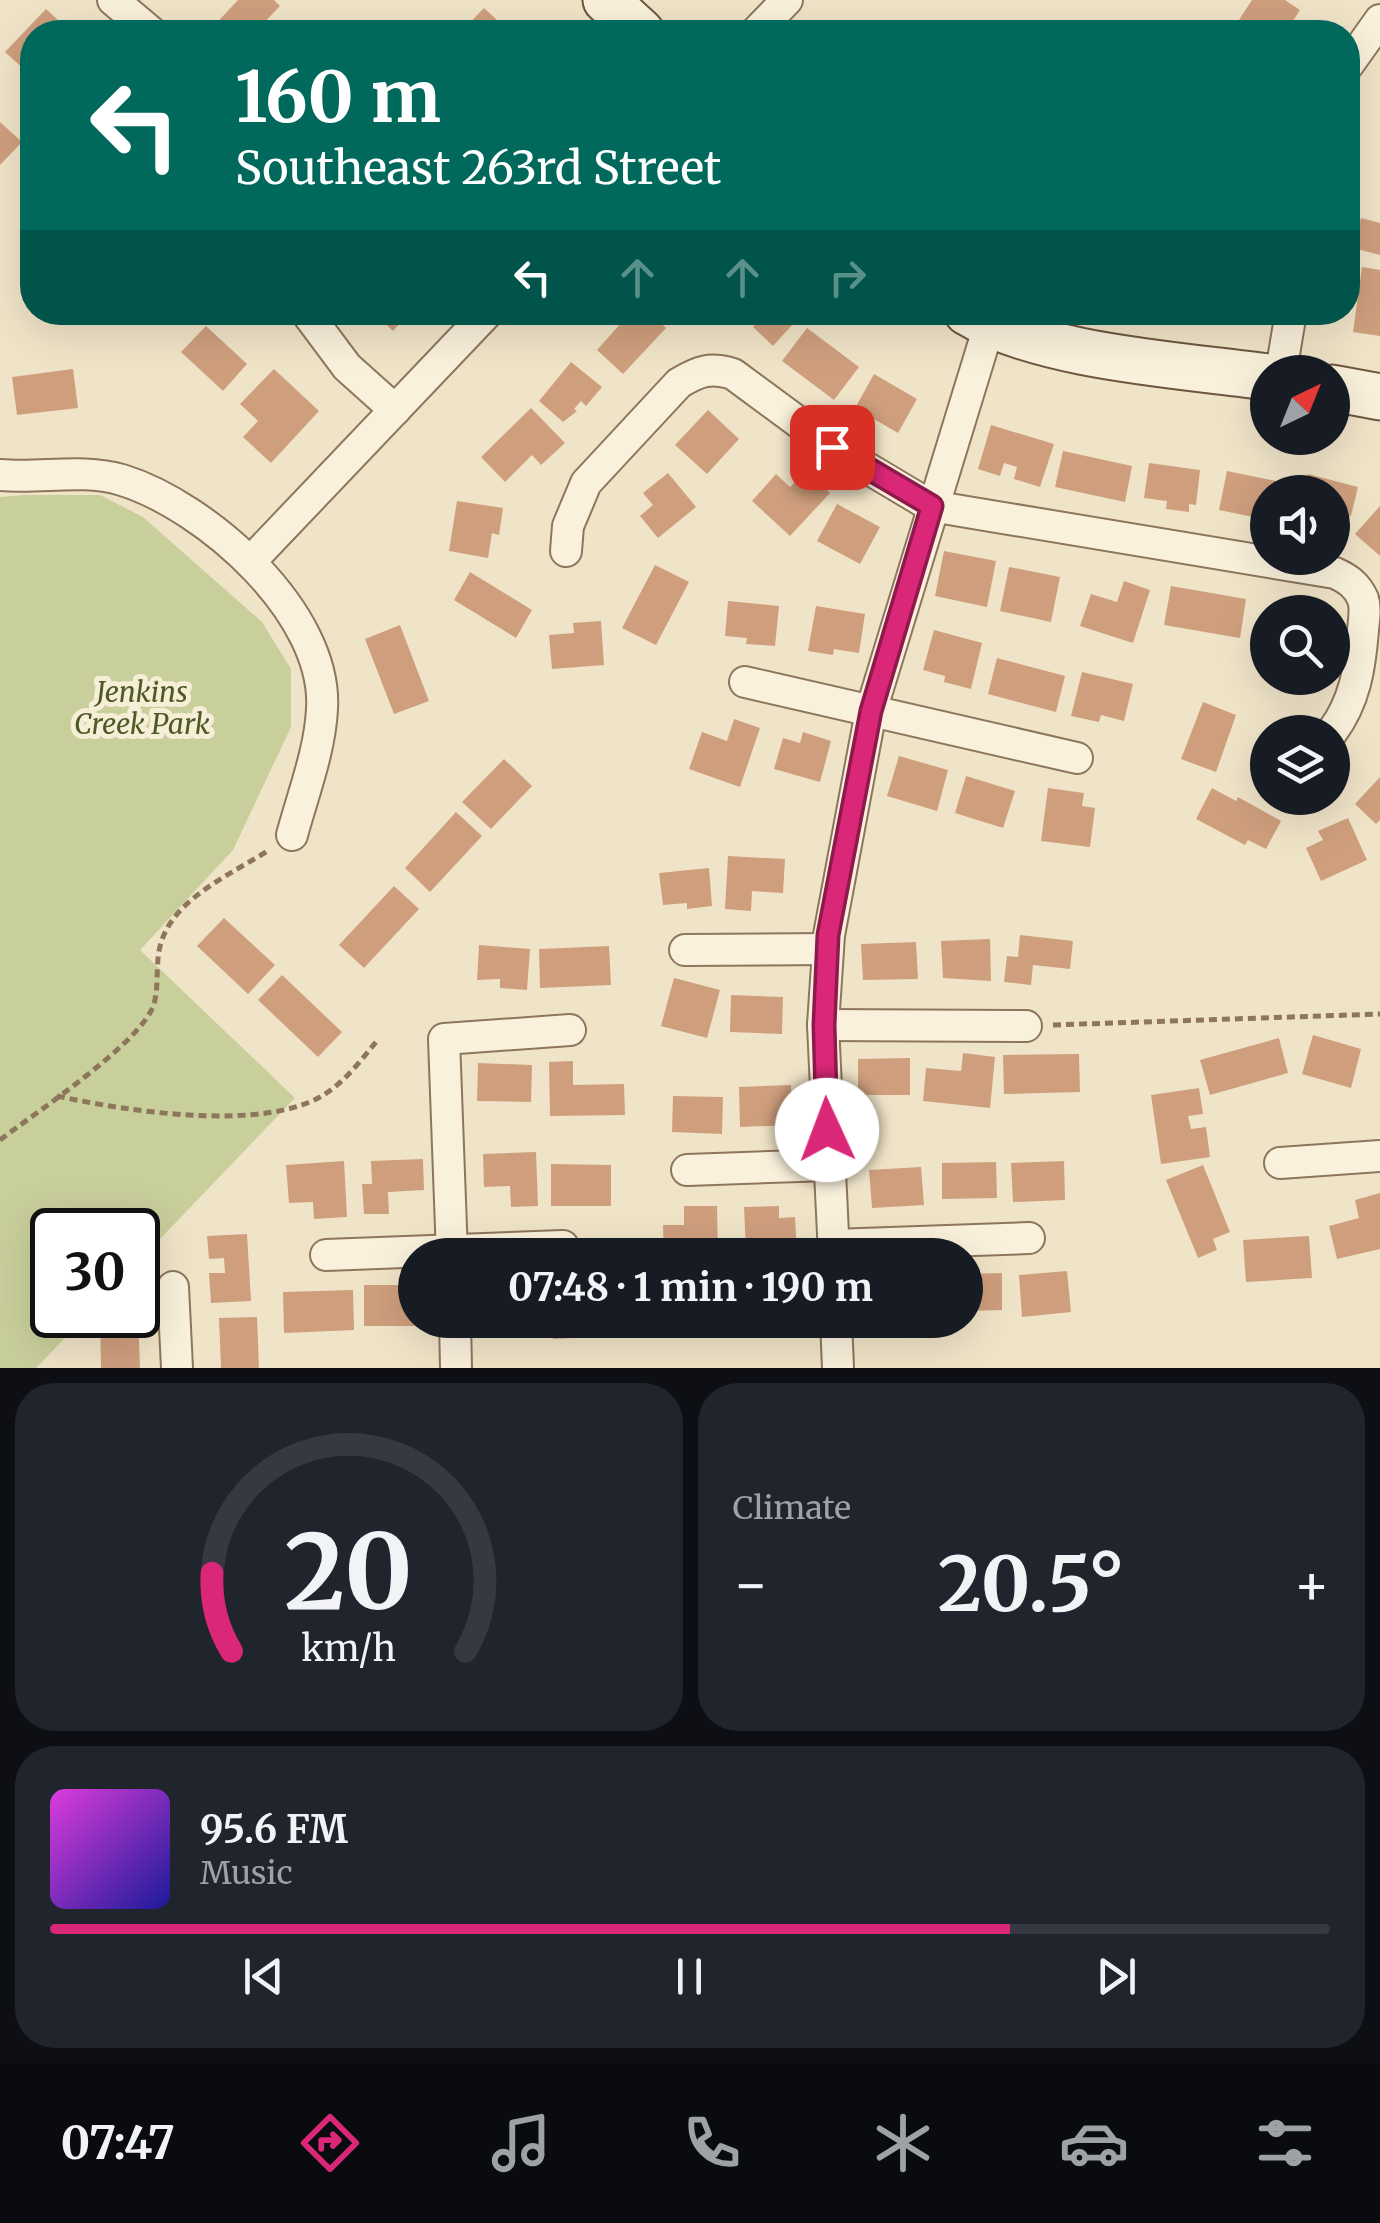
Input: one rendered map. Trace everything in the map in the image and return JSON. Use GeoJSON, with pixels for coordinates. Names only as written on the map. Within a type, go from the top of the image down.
{"type":"FeatureCollection","features":[{"type":"Feature","properties":{"kind":"street"},"geometry":{"type":"LineString","coordinates":[[113,0],[137,20]]}},
{"type":"Feature","properties":{"kind":"street"},"geometry":{"type":"LineString","coordinates":[[606,0],[628,20]]}},
{"type":"Feature","properties":{"kind":"street"},"geometry":{"type":"LineString","coordinates":[[767,20],[786,0]]}},
{"type":"Feature","properties":{"kind":"street"},"geometry":{"type":"LineString","coordinates":[[1360,48],[1380,20]]}},
{"type":"Feature","properties":{"kind":"street"},"geometry":{"type":"LineString","coordinates":[[316,325],[347,367],[395,410]]}},
{"type":"Feature","properties":{"kind":"street"},"geometry":{"type":"LineString","coordinates":[[250,562],[476,325]]}},
{"type":"Feature","properties":{"kind":"street"},"geometry":{"type":"LineString","coordinates":[[833,1238],[824,1025],[828,949],[871,711],[932,506],[977,325]]}},
{"type":"Feature","properties":{"kind":"street"},"geometry":{"type":"LineString","coordinates":[[999,325],[1105,355],[1250,375]]}},
{"type":"Feature","properties":{"kind":"street"},"geometry":{"type":"LineString","coordinates":[[1285,355],[1290,325]]}},
{"type":"Feature","properties":{"kind":"street"},"geometry":{"type":"LineString","coordinates":[[566,550],[568,526],[586,482],[659,402],[698,372],[709,369],[733,374],[832,447],[932,506],[1335,573],[1357,587],[1365,603],[1359,676],[1344,715]]}},
{"type":"Feature","properties":{"kind":"street"},"geometry":{"type":"LineString","coordinates":[[1350,391],[1380,397]]}},
{"type":"Feature","properties":{"kind":"street"},"geometry":{"type":"LineString","coordinates":[[0,475],[88,474],[121,480],[182,510],[215,532],[277,592],[304,635],[318,674],[322,706],[317,745],[292,835]]}},
{"type":"Feature","properties":{"kind":"street"},"geometry":{"type":"LineString","coordinates":[[745,682],[1077,758]]}},
{"type":"Feature","properties":{"kind":"street"},"geometry":{"type":"LineString","coordinates":[[685,950],[828,949]]}},
{"type":"Feature","properties":{"kind":"street"},"geometry":{"type":"LineString","coordinates":[[824,1025],[1026,1026]]}},
{"type":"Feature","properties":{"kind":"street"},"geometry":{"type":"LineString","coordinates":[[451,1238],[444,1039],[570,1030]]}},
{"type":"Feature","properties":{"kind":"street"},"geometry":{"type":"LineString","coordinates":[[1280,1164],[1380,1156]]}},
{"type":"Feature","properties":{"kind":"street"},"geometry":{"type":"LineString","coordinates":[[687,1170],[828,1165]]}},
{"type":"Feature","properties":{"kind":"street"},"geometry":{"type":"LineString","coordinates":[[983,1241],[1029,1238]]}},
{"type":"Feature","properties":{"kind":"street"},"geometry":{"type":"LineString","coordinates":[[326,1256],[398,1254]]}},
{"type":"Feature","properties":{"kind":"street"},"geometry":{"type":"LineString","coordinates":[[174,1287],[177,1368]]}},
{"type":"Feature","properties":{"kind":"street"},"geometry":{"type":"LineString","coordinates":[[455,1338],[456,1368]]}},
{"type":"Feature","properties":{"kind":"street"},"geometry":{"type":"LineString","coordinates":[[837,1338],[838,1368]]}},
{"type":"Feature","properties":{"kind":"path"},"geometry":{"type":"LineString","coordinates":[[0,1140],[114,1052],[152,1009],[161,942],[190,902],[292,835]]}},
{"type":"Feature","properties":{"kind":"path"},"geometry":{"type":"LineString","coordinates":[[1026,1026],[1380,1014]]}},
{"type":"Feature","properties":{"kind":"path"},"geometry":{"type":"LineString","coordinates":[[57,1096],[147,1113],[273,1114],[295,1109],[328,1092],[376,1042]]}},
{"type":"Feature","properties":{"kind":"green space","name":"Jenkins Creek Park"},"geometry":{"type":"Polygon","coordinates":[[[100,495],[143,517],[262,622],[291,669],[291,727],[233,850],[140,950],[295,1098],[160,1239],[160,1208],[30,1208],[30,1338],[65,1338],[36,1368],[0,1368],[0,497],[100,495]]]}},
{"type":"Feature","properties":{"kind":"building"},"geometry":{"type":"Polygon","coordinates":[[[238,0],[274,0],[280,6],[267,20],[219,20],[238,0]]]}},
{"type":"Feature","properties":{"kind":"building"},"geometry":{"type":"Polygon","coordinates":[[[1252,0],[1285,0],[1300,10],[1294,20],[1239,20],[1252,0]]]}},
{"type":"Feature","properties":{"kind":"building"},"geometry":{"type":"Polygon","coordinates":[[[484,8],[497,20],[472,20],[484,8]]]}},
{"type":"Feature","properties":{"kind":"building"},"geometry":{"type":"Polygon","coordinates":[[[46,9],[58,20],[36,20],[46,9]]]}},
{"type":"Feature","properties":{"kind":"building"},"geometry":{"type":"Polygon","coordinates":[[[20,36],[20,66],[5,52],[20,36]]]}},
{"type":"Feature","properties":{"kind":"building"},"geometry":{"type":"Polygon","coordinates":[[[0,122],[20,144],[0,165],[0,122]]]}},
{"type":"Feature","properties":{"kind":"building"},"geometry":{"type":"Polygon","coordinates":[[[1361,218],[1380,223],[1380,255],[1360,250],[1361,218]]]}},
{"type":"Feature","properties":{"kind":"building"},"geometry":{"type":"Polygon","coordinates":[[[1362,267],[1380,270],[1380,336],[1353,332],[1354,325],[1360,325],[1362,267]]]}},
{"type":"Feature","properties":{"kind":"building"},"geometry":{"type":"Polygon","coordinates":[[[619,325],[666,328],[623,374],[597,350],[619,325]]]}},
{"type":"Feature","properties":{"kind":"building"},"geometry":{"type":"Polygon","coordinates":[[[755,325],[792,325],[773,346],[755,325]]]}},
{"type":"Feature","properties":{"kind":"building"},"geometry":{"type":"Polygon","coordinates":[[[206,326],[247,364],[223,391],[181,352],[206,326]]]}},
{"type":"Feature","properties":{"kind":"building"},"geometry":{"type":"Polygon","coordinates":[[[807,328],[859,367],[834,400],[782,361],[807,328]]]}},
{"type":"Feature","properties":{"kind":"building"},"geometry":{"type":"Polygon","coordinates":[[[571,362],[602,387],[586,406],[581,401],[574,409],[577,411],[563,422],[539,401],[571,362]]]}},
{"type":"Feature","properties":{"kind":"building"},"geometry":{"type":"Polygon","coordinates":[[[73,369],[78,408],[17,415],[12,377],[73,369]]]}},
{"type":"Feature","properties":{"kind":"building"},"geometry":{"type":"Polygon","coordinates":[[[274,369],[319,411],[271,463],[243,437],[258,421],[240,404],[274,369]]]}},
{"type":"Feature","properties":{"kind":"building"},"geometry":{"type":"Polygon","coordinates":[[[874,374],[917,399],[898,433],[855,408],[874,374]]]}},
{"type":"Feature","properties":{"kind":"building"},"geometry":{"type":"Polygon","coordinates":[[[531,408],[565,443],[541,465],[532,455],[505,482],[481,457],[531,408]]]}},
{"type":"Feature","properties":{"kind":"building"},"geometry":{"type":"Polygon","coordinates":[[[708,410],[739,439],[707,474],[675,445],[708,410]]]}},
{"type":"Feature","properties":{"kind":"building"},"geometry":{"type":"Polygon","coordinates":[[[991,425],[1054,444],[1040,487],[1014,479],[1017,467],[1004,463],[1000,476],[978,469],[991,425]]]}},
{"type":"Feature","properties":{"kind":"building"},"geometry":{"type":"Polygon","coordinates":[[[1063,451],[1132,466],[1125,502],[1055,487],[1063,451]]]}},
{"type":"Feature","properties":{"kind":"building"},"geometry":{"type":"Polygon","coordinates":[[[1149,463],[1200,470],[1196,505],[1189,504],[1189,512],[1166,509],[1167,501],[1144,498],[1149,463]]]}},
{"type":"Feature","properties":{"kind":"building"},"geometry":{"type":"Polygon","coordinates":[[[806,471],[830,493],[790,536],[752,501],[776,474],[790,487],[806,471]]]}},
{"type":"Feature","properties":{"kind":"building"},"geometry":{"type":"Polygon","coordinates":[[[1227,471],[1250,476],[1250,516],[1219,510],[1227,471]]]}},
{"type":"Feature","properties":{"kind":"building"},"geometry":{"type":"Polygon","coordinates":[[[668,473],[696,507],[658,538],[640,516],[653,505],[643,493],[668,473]]]}},
{"type":"Feature","properties":{"kind":"building"},"geometry":{"type":"Polygon","coordinates":[[[1350,485],[1358,487],[1350,516],[1350,485]]]}},
{"type":"Feature","properties":{"kind":"building"},"geometry":{"type":"Polygon","coordinates":[[[457,501],[503,508],[499,535],[492,533],[488,558],[449,551],[457,501]]]}},
{"type":"Feature","properties":{"kind":"building"},"geometry":{"type":"Polygon","coordinates":[[[837,504],[880,527],[860,564],[817,541],[837,504]]]}},
{"type":"Feature","properties":{"kind":"building"},"geometry":{"type":"Polygon","coordinates":[[[1380,506],[1380,556],[1355,534],[1380,506]]]}},
{"type":"Feature","properties":{"kind":"building"},"geometry":{"type":"Polygon","coordinates":[[[944,551],[996,561],[987,607],[935,596],[944,551]]]}},
{"type":"Feature","properties":{"kind":"building"},"geometry":{"type":"Polygon","coordinates":[[[655,565],[689,582],[656,645],[622,628],[655,565]]]}},
{"type":"Feature","properties":{"kind":"building"},"geometry":{"type":"Polygon","coordinates":[[[1009,567],[1060,577],[1051,622],[1000,611],[1009,567]]]}},
{"type":"Feature","properties":{"kind":"building"},"geometry":{"type":"Polygon","coordinates":[[[470,572],[532,610],[516,638],[454,600],[470,572]]]}},
{"type":"Feature","properties":{"kind":"building"},"geometry":{"type":"Polygon","coordinates":[[[1124,581],[1150,590],[1133,643],[1080,626],[1091,594],[1117,602],[1124,581]]]}},
{"type":"Feature","properties":{"kind":"building"},"geometry":{"type":"Polygon","coordinates":[[[1171,586],[1246,599],[1240,638],[1164,625],[1171,586]]]}},
{"type":"Feature","properties":{"kind":"building"},"geometry":{"type":"Polygon","coordinates":[[[728,601],[779,606],[775,646],[746,644],[747,638],[725,636],[728,601]]]}},
{"type":"Feature","properties":{"kind":"building"},"geometry":{"type":"Polygon","coordinates":[[[816,606],[865,614],[859,653],[834,649],[833,655],[808,651],[816,606]]]}},
{"type":"Feature","properties":{"kind":"building"},"geometry":{"type":"Polygon","coordinates":[[[601,621],[604,665],[552,669],[549,635],[574,633],[573,623],[601,621]]]}},
{"type":"Feature","properties":{"kind":"building"},"geometry":{"type":"Polygon","coordinates":[[[400,625],[429,701],[394,714],[365,639],[400,625]]]}},
{"type":"Feature","properties":{"kind":"building"},"geometry":{"type":"Polygon","coordinates":[[[934,630],[982,643],[971,689],[944,682],[945,676],[923,670],[934,630]]]}},
{"type":"Feature","properties":{"kind":"building"},"geometry":{"type":"Polygon","coordinates":[[[997,658],[1065,676],[1056,712],[988,694],[997,658]]]}},
{"type":"Feature","properties":{"kind":"building"},"geometry":{"type":"Polygon","coordinates":[[[1082,672],[1133,684],[1124,721],[1101,715],[1099,722],[1071,716],[1082,672]]]}},
{"type":"Feature","properties":{"kind":"building"},"geometry":{"type":"Polygon","coordinates":[[[1203,702],[1236,715],[1216,772],[1181,759],[1203,702]]]}},
{"type":"Feature","properties":{"kind":"building"},"geometry":{"type":"Polygon","coordinates":[[[734,719],[760,728],[740,787],[689,769],[702,732],[727,741],[734,719]]]}},
{"type":"Feature","properties":{"kind":"building"},"geometry":{"type":"Polygon","coordinates":[[[803,732],[831,741],[820,782],[774,769],[783,738],[800,743],[803,732]]]}},
{"type":"Feature","properties":{"kind":"building"},"geometry":{"type":"Polygon","coordinates":[[[899,756],[948,770],[937,811],[887,796],[899,756]]]}},
{"type":"Feature","properties":{"kind":"building"},"geometry":{"type":"Polygon","coordinates":[[[504,759],[532,786],[491,829],[462,802],[504,759]]]}},
{"type":"Feature","properties":{"kind":"building"},"geometry":{"type":"Polygon","coordinates":[[[966,776],[1015,791],[1003,828],[955,813],[966,776]]]}},
{"type":"Feature","properties":{"kind":"building"},"geometry":{"type":"Polygon","coordinates":[[[1380,777],[1380,820],[1376,824],[1355,804],[1380,777]]]}},
{"type":"Feature","properties":{"kind":"building"},"geometry":{"type":"Polygon","coordinates":[[[1048,788],[1084,793],[1082,806],[1095,808],[1090,847],[1041,841],[1048,788]]]}},
{"type":"Feature","properties":{"kind":"building"},"geometry":{"type":"Polygon","coordinates":[[[1212,788],[1250,804],[1250,815],[1270,815],[1281,821],[1266,849],[1248,840],[1245,845],[1196,819],[1212,788]]]}},
{"type":"Feature","properties":{"kind":"building"},"geometry":{"type":"Polygon","coordinates":[[[456,812],[482,836],[430,892],[405,868],[456,812]]]}},
{"type":"Feature","properties":{"kind":"building"},"geometry":{"type":"Polygon","coordinates":[[[1348,818],[1367,860],[1321,881],[1306,848],[1323,840],[1318,831],[1348,818]]]}},
{"type":"Feature","properties":{"kind":"building"},"geometry":{"type":"Polygon","coordinates":[[[728,856],[785,859],[783,893],[752,891],[751,911],[725,909],[728,856]]]}},
{"type":"Feature","properties":{"kind":"building"},"geometry":{"type":"Polygon","coordinates":[[[709,868],[712,906],[687,909],[687,903],[663,905],[659,873],[709,868]]]}},
{"type":"Feature","properties":{"kind":"building"},"geometry":{"type":"Polygon","coordinates":[[[394,886],[419,909],[364,968],[339,945],[394,886]]]}},
{"type":"Feature","properties":{"kind":"building"},"geometry":{"type":"Polygon","coordinates":[[[224,918],[275,965],[248,994],[197,946],[224,918]]]}},
{"type":"Feature","properties":{"kind":"building"},"geometry":{"type":"Polygon","coordinates":[[[1020,935],[1073,941],[1070,969],[1033,965],[1031,985],[1004,982],[1007,956],[1018,957],[1020,935]]]}},
{"type":"Feature","properties":{"kind":"building"},"geometry":{"type":"Polygon","coordinates":[[[990,939],[991,981],[943,978],[941,941],[990,939]]]}},
{"type":"Feature","properties":{"kind":"building"},"geometry":{"type":"Polygon","coordinates":[[[916,942],[918,979],[863,980],[861,944],[916,942]]]}},
{"type":"Feature","properties":{"kind":"building"},"geometry":{"type":"Polygon","coordinates":[[[479,945],[530,949],[527,990],[500,988],[500,979],[477,980],[479,945]]]}},
{"type":"Feature","properties":{"kind":"building"},"geometry":{"type":"Polygon","coordinates":[[[609,946],[611,985],[540,988],[539,949],[609,946]]]}},
{"type":"Feature","properties":{"kind":"building"},"geometry":{"type":"Polygon","coordinates":[[[282,975],[342,1032],[318,1057],[258,1000],[282,975]]]}},
{"type":"Feature","properties":{"kind":"building"},"geometry":{"type":"Polygon","coordinates":[[[674,978],[720,990],[707,1038],[661,1026],[674,978]]]}},
{"type":"Feature","properties":{"kind":"building"},"geometry":{"type":"Polygon","coordinates":[[[731,995],[783,997],[782,1034],[730,1032],[731,995]]]}},
{"type":"Feature","properties":{"kind":"building"},"geometry":{"type":"Polygon","coordinates":[[[1313,1035],[1361,1049],[1351,1088],[1302,1074],[1313,1035]]]}},
{"type":"Feature","properties":{"kind":"building"},"geometry":{"type":"Polygon","coordinates":[[[1279,1038],[1288,1073],[1210,1095],[1200,1060],[1279,1038]]]}},
{"type":"Feature","properties":{"kind":"building"},"geometry":{"type":"Polygon","coordinates":[[[963,1053],[995,1057],[990,1108],[923,1101],[926,1068],[961,1071],[963,1053]]]}},
{"type":"Feature","properties":{"kind":"building"},"geometry":{"type":"Polygon","coordinates":[[[1079,1054],[1080,1092],[1004,1094],[1003,1055],[1079,1054]]]}},
{"type":"Feature","properties":{"kind":"building"},"geometry":{"type":"Polygon","coordinates":[[[910,1058],[910,1095],[858,1095],[858,1059],[910,1058]]]}},
{"type":"Feature","properties":{"kind":"building"},"geometry":{"type":"Polygon","coordinates":[[[573,1061],[573,1085],[624,1084],[625,1115],[550,1116],[549,1062],[573,1061]]]}},
{"type":"Feature","properties":{"kind":"building"},"geometry":{"type":"Polygon","coordinates":[[[478,1063],[532,1065],[531,1102],[477,1101],[478,1063]]]}},
{"type":"Feature","properties":{"kind":"building"},"geometry":{"type":"Polygon","coordinates":[[[791,1085],[792,1125],[740,1127],[739,1087],[791,1085]]]}},
{"type":"Feature","properties":{"kind":"building"},"geometry":{"type":"Polygon","coordinates":[[[1199,1088],[1203,1114],[1188,1116],[1191,1129],[1206,1127],[1210,1157],[1161,1164],[1151,1095],[1199,1088]]]}},
{"type":"Feature","properties":{"kind":"building"},"geometry":{"type":"Polygon","coordinates":[[[673,1096],[723,1097],[722,1134],[672,1132],[673,1096]]]}},
{"type":"Feature","properties":{"kind":"building"},"geometry":{"type":"Polygon","coordinates":[[[536,1152],[538,1206],[511,1207],[510,1186],[484,1187],[483,1154],[536,1152]]]}},
{"type":"Feature","properties":{"kind":"building"},"geometry":{"type":"Polygon","coordinates":[[[423,1159],[424,1190],[388,1192],[389,1214],[364,1214],[362,1184],[372,1184],[371,1161],[423,1159]]]}},
{"type":"Feature","properties":{"kind":"building"},"geometry":{"type":"Polygon","coordinates":[[[344,1161],[347,1217],[314,1219],[313,1202],[289,1203],[286,1165],[344,1161]]]}},
{"type":"Feature","properties":{"kind":"building"},"geometry":{"type":"Polygon","coordinates":[[[1064,1161],[1065,1200],[1013,1202],[1011,1163],[1064,1161]]]}},
{"type":"Feature","properties":{"kind":"building"},"geometry":{"type":"Polygon","coordinates":[[[996,1162],[997,1198],[942,1199],[942,1163],[996,1162]]]}},
{"type":"Feature","properties":{"kind":"building"},"geometry":{"type":"Polygon","coordinates":[[[551,1164],[611,1165],[611,1206],[551,1206],[551,1164]]]}},
{"type":"Feature","properties":{"kind":"building"},"geometry":{"type":"Polygon","coordinates":[[[1203,1165],[1230,1232],[1213,1239],[1217,1250],[1198,1258],[1166,1180],[1203,1165]]]}},
{"type":"Feature","properties":{"kind":"building"},"geometry":{"type":"Polygon","coordinates":[[[921,1167],[924,1205],[872,1208],[869,1170],[921,1167]]]}},
{"type":"Feature","properties":{"kind":"building"},"geometry":{"type":"Polygon","coordinates":[[[1380,1193],[1380,1249],[1337,1259],[1329,1226],[1359,1218],[1355,1200],[1380,1193]]]}},
{"type":"Feature","properties":{"kind":"building"},"geometry":{"type":"Polygon","coordinates":[[[684,1206],[717,1206],[718,1238],[663,1238],[663,1225],[684,1225],[684,1206]]]}},
{"type":"Feature","properties":{"kind":"building"},"geometry":{"type":"Polygon","coordinates":[[[779,1206],[779,1218],[795,1217],[796,1238],[745,1238],[744,1207],[779,1206]]]}},
{"type":"Feature","properties":{"kind":"building"},"geometry":{"type":"Polygon","coordinates":[[[247,1234],[251,1301],[211,1303],[209,1273],[225,1273],[224,1258],[209,1259],[207,1236],[247,1234]]]}},
{"type":"Feature","properties":{"kind":"building"},"geometry":{"type":"Polygon","coordinates":[[[1309,1236],[1312,1278],[1246,1282],[1243,1240],[1309,1236]]]}},
{"type":"Feature","properties":{"kind":"building"},"geometry":{"type":"Polygon","coordinates":[[[1067,1271],[1071,1312],[1022,1317],[1019,1275],[1067,1271]]]}},
{"type":"Feature","properties":{"kind":"building"},"geometry":{"type":"Polygon","coordinates":[[[1002,1273],[1002,1310],[983,1311],[983,1274],[1002,1273]]]}},
{"type":"Feature","properties":{"kind":"building"},"geometry":{"type":"Polygon","coordinates":[[[364,1285],[398,1285],[398,1326],[364,1326],[364,1285]]]}},
{"type":"Feature","properties":{"kind":"building"},"geometry":{"type":"Polygon","coordinates":[[[353,1290],[354,1330],[284,1333],[283,1292],[353,1290]]]}},
{"type":"Feature","properties":{"kind":"building"},"geometry":{"type":"Polygon","coordinates":[[[257,1317],[259,1368],[221,1368],[219,1318],[257,1317]]]}},
{"type":"Feature","properties":{"kind":"building"},"geometry":{"type":"Polygon","coordinates":[[[100,1338],[139,1338],[140,1368],[101,1368],[100,1338]]]}},
{"type":"Feature","properties":{"kind":"route"},"geometry":{"type":"LineString","coordinates":[[827,1130],[824,1025],[828,935],[871,711],[932,506],[832,447]]}}]}
